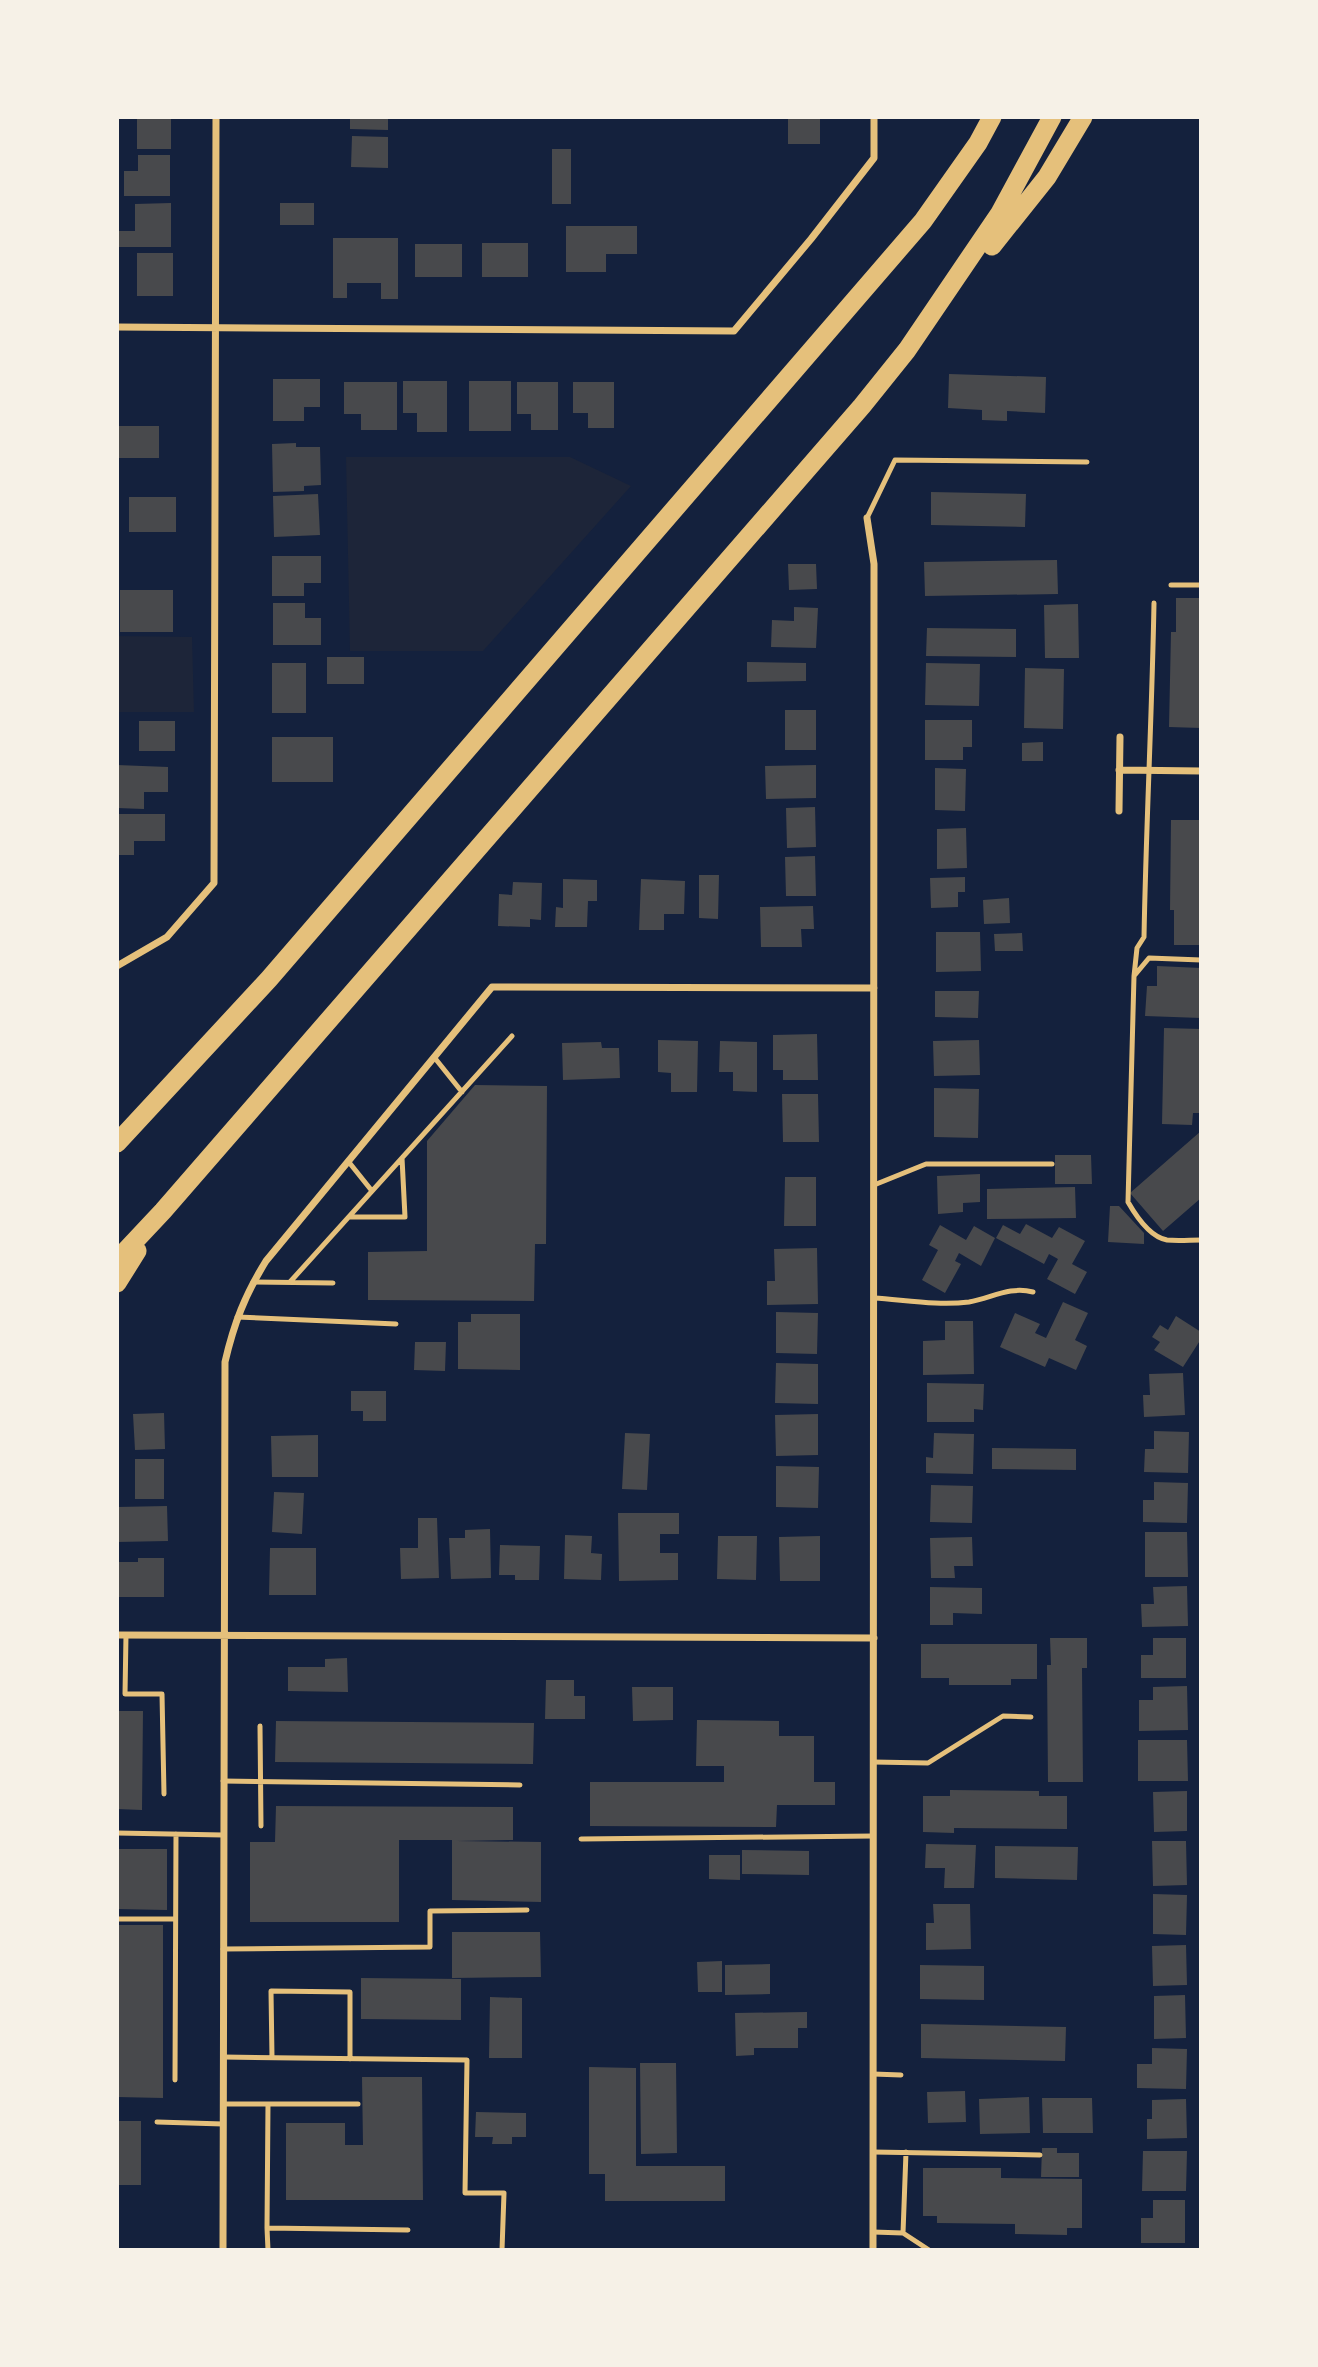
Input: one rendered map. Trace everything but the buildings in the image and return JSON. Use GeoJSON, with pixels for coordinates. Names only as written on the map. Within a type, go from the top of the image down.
{"type":"FeatureCollection","features":[{"type":"Feature","properties":{"kind":"highway"},"geometry":{"type":"LineString","coordinates":[[117,1143],[269,979],[923,221],[978,143],[990,117]]}},
{"type":"Feature","properties":{"kind":"highway"},"geometry":{"type":"LineString","coordinates":[[907,350],[1000,214],[1052,117]]}},
{"type":"Feature","properties":{"kind":"highway"},"geometry":{"type":"LineString","coordinates":[[117,1260],[163,1211],[862,406],[1047,177],[1083,117]]}},
{"type":"Feature","properties":{"kind":"highway"},"geometry":{"type":"LineString","coordinates":[[117,1283],[163,1211]]}},
{"type":"Feature","properties":{"kind":"street"},"geometry":{"type":"LineString","coordinates":[[117,966],[167,937],[214,883],[216,117]]}},
{"type":"Feature","properties":{"kind":"street"},"geometry":{"type":"LineString","coordinates":[[117,327],[734,331],[874,158],[874,117]]}},
{"type":"Feature","properties":{"kind":"street"},"geometry":{"type":"LineString","coordinates":[[867,518],[874,564],[873,2250]]}},
{"type":"Feature","properties":{"kind":"street"},"geometry":{"type":"LineString","coordinates":[[1119,811],[1120,737]]}},
{"type":"Feature","properties":{"kind":"street"},"geometry":{"type":"LineString","coordinates":[[1119,770],[1201,771]]}},
{"type":"Feature","properties":{"kind":"street"},"geometry":{"type":"LineString","coordinates":[[223,2250],[225,1362],[237,1317],[253,1282],[266,1261],[492,987],[874,988]]}},
{"type":"Feature","properties":{"kind":"street"},"geometry":{"type":"LineString","coordinates":[[122,1635],[874,1638]]}},
{"type":"Feature","properties":{"kind":"lane"},"geometry":{"type":"LineString","coordinates":[[867,518],[895,460],[1087,462]]}},
{"type":"Feature","properties":{"kind":"lane"},"geometry":{"type":"LineString","coordinates":[[1171,585],[1201,585]]}},
{"type":"Feature","properties":{"kind":"lane"},"geometry":{"type":"LineString","coordinates":[[1154,603],[1144,937],[1137,948],[1134,976],[1128,1202],[1135,1215],[1165,1240],[1201,1240]]}},
{"type":"Feature","properties":{"kind":"lane"},"geometry":{"type":"LineString","coordinates":[[1134,976],[1149,958],[1201,960]]}},
{"type":"Feature","properties":{"kind":"lane"},"geometry":{"type":"LineString","coordinates":[[290,1282],[512,1036]]}},
{"type":"Feature","properties":{"kind":"lane"},"geometry":{"type":"LineString","coordinates":[[434,1057],[461,1092]]}},
{"type":"Feature","properties":{"kind":"lane"},"geometry":{"type":"LineString","coordinates":[[349,1217],[405,1217],[402,1158]]}},
{"type":"Feature","properties":{"kind":"lane"},"geometry":{"type":"LineString","coordinates":[[348,1161],[372,1191]]}},
{"type":"Feature","properties":{"kind":"lane"},"geometry":{"type":"LineString","coordinates":[[874,1185],[926,1164],[1052,1164]]}},
{"type":"Feature","properties":{"kind":"lane"},"geometry":{"type":"LineString","coordinates":[[253,1282],[333,1283]]}},
{"type":"Feature","properties":{"kind":"lane"},"geometry":{"type":"LineString","coordinates":[[874,1298],[969,1302],[1009,1290],[1033,1292]]}},
{"type":"Feature","properties":{"kind":"lane"},"geometry":{"type":"LineString","coordinates":[[237,1317],[396,1324]]}},
{"type":"Feature","properties":{"kind":"lane"},"geometry":{"type":"LineString","coordinates":[[122,1635],[125,1694],[162,1694],[164,1794]]}},
{"type":"Feature","properties":{"kind":"lane"},"geometry":{"type":"LineString","coordinates":[[873,1762],[928,1763],[1003,1716],[1031,1717]]}},
{"type":"Feature","properties":{"kind":"lane"},"geometry":{"type":"LineString","coordinates":[[260,1726],[261,1826]]}},
{"type":"Feature","properties":{"kind":"lane"},"geometry":{"type":"LineString","coordinates":[[223,1781],[520,1784]]}},
{"type":"Feature","properties":{"kind":"lane"},"geometry":{"type":"LineString","coordinates":[[117,1833],[223,1835]]}},
{"type":"Feature","properties":{"kind":"lane"},"geometry":{"type":"LineString","coordinates":[[175,2081],[176,1834]]}},
{"type":"Feature","properties":{"kind":"lane"},"geometry":{"type":"LineString","coordinates":[[581,1839],[873,1836]]}},
{"type":"Feature","properties":{"kind":"lane"},"geometry":{"type":"LineString","coordinates":[[223,1949],[430,1947],[430,1911],[527,1910]]}},
{"type":"Feature","properties":{"kind":"lane"},"geometry":{"type":"LineString","coordinates":[[117,1919],[175,1919]]}},
{"type":"Feature","properties":{"kind":"lane"},"geometry":{"type":"LineString","coordinates":[[272,2057],[271,1991],[350,1992],[350,2059]]}},
{"type":"Feature","properties":{"kind":"lane"},"geometry":{"type":"LineString","coordinates":[[223,2057],[467,2060],[466,2193],[504,2193],[502,2250]]}},
{"type":"Feature","properties":{"kind":"lane"},"geometry":{"type":"LineString","coordinates":[[873,2074],[901,2075]]}},
{"type":"Feature","properties":{"kind":"lane"},"geometry":{"type":"LineString","coordinates":[[223,2104],[358,2104]]}},
{"type":"Feature","properties":{"kind":"lane"},"geometry":{"type":"LineString","coordinates":[[268,2104],[268,2250]]}},
{"type":"Feature","properties":{"kind":"lane"},"geometry":{"type":"LineString","coordinates":[[157,2122],[223,2124]]}},
{"type":"Feature","properties":{"kind":"lane"},"geometry":{"type":"LineString","coordinates":[[873,2152],[1040,2155]]}},
{"type":"Feature","properties":{"kind":"lane"},"geometry":{"type":"LineString","coordinates":[[903,2233],[906,2152]]}},
{"type":"Feature","properties":{"kind":"lane"},"geometry":{"type":"LineString","coordinates":[[267,2228],[408,2230]]}},
{"type":"Feature","properties":{"kind":"lane"},"geometry":{"type":"LineString","coordinates":[[873,2232],[903,2233],[929,2250]]}},
{"type":"Feature","properties":{"kind":"shaded area"},"geometry":{"type":"Polygon","coordinates":[[[346,457],[570,457],[631,486],[483,651],[350,651],[346,457]]]}},
{"type":"Feature","properties":{"kind":"shaded area"},"geometry":{"type":"Polygon","coordinates":[[[117,636],[192,637],[194,712],[117,712],[117,636]]]}}]}
